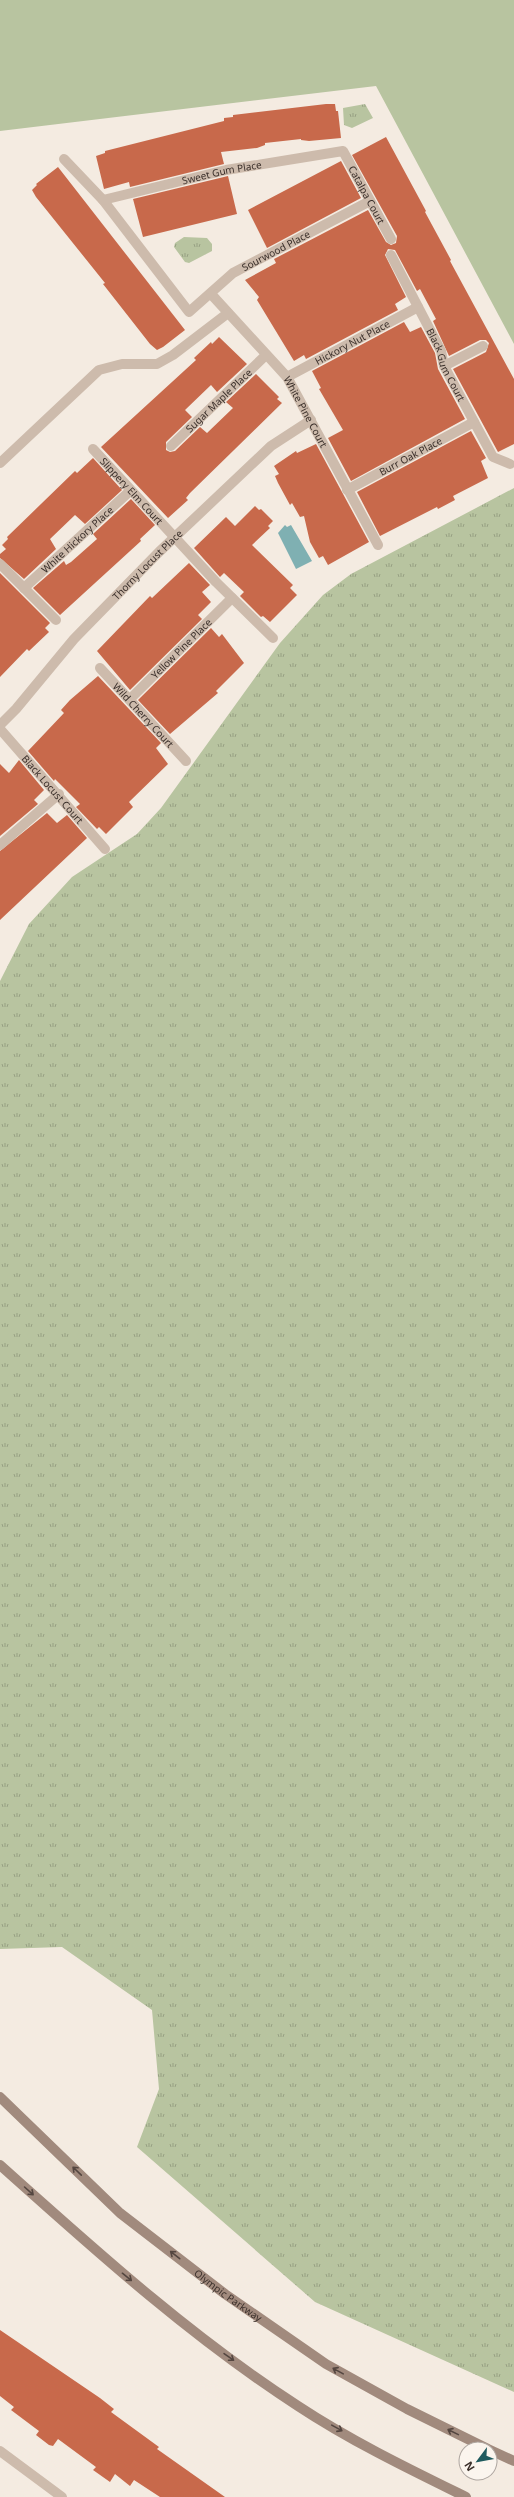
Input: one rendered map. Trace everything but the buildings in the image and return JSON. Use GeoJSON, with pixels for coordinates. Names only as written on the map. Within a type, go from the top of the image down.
{"type":"FeatureCollection","features":[{"type":"Feature","properties":{"kind":"main road","name":"Olympic Parkway"},"geometry":{"type":"LineString","coordinates":[[0,2097],[120,2212],[225,2294],[326,2364],[407,2409],[471,2441]]}},
{"type":"Feature","properties":{"kind":"main road"},"geometry":{"type":"LineString","coordinates":[[0,2165],[86,2244],[210,2344],[299,2407],[415,2472],[466,2497]]}},
{"type":"Feature","properties":{"kind":"main road","name":"Olympic Parkway"},"geometry":{"type":"LineString","coordinates":[[498,2454],[514,2461]]}},
{"type":"Feature","properties":{"kind":"street","name":"Sweet Gum Place"},"geometry":{"type":"LineString","coordinates":[[103,200],[226,170],[343,151]]}},
{"type":"Feature","properties":{"kind":"street","name":"Catalpa Court"},"geometry":{"type":"LineString","coordinates":[[343,151],[391,239]]}},
{"type":"Feature","properties":{"kind":"street"},"geometry":{"type":"LineString","coordinates":[[64,159],[103,200]]}},
{"type":"Feature","properties":{"kind":"street","name":"Sourwood Place"},"geometry":{"type":"LineString","coordinates":[[103,200],[189,312],[233,273],[370,201]]}},
{"type":"Feature","properties":{"kind":"street","name":"Black Gum Court"},"geometry":{"type":"LineString","coordinates":[[391,255],[441,351],[444,366],[493,457],[510,464]]}},
{"type":"Feature","properties":{"kind":"street","name":"White Pine Court"},"geometry":{"type":"LineString","coordinates":[[211,294],[287,377],[378,545]]}},
{"type":"Feature","properties":{"kind":"street","name":"Hickory Nut Place"},"geometry":{"type":"LineString","coordinates":[[287,377],[418,307]]}},
{"type":"Feature","properties":{"kind":"street"},"geometry":{"type":"LineString","coordinates":[[0,463],[99,370],[122,364],[157,364],[173,355],[228,313]]}},
{"type":"Feature","properties":{"kind":"street"},"geometry":{"type":"LineString","coordinates":[[444,366],[483,346]]}},
{"type":"Feature","properties":{"kind":"street","name":"Sugar Maple Place"},"geometry":{"type":"LineString","coordinates":[[171,446],[266,355]]}},
{"type":"Feature","properties":{"kind":"street","name":"Thorny Locust Place"},"geometry":{"type":"LineString","coordinates":[[0,725],[16,709],[74,639],[175,538],[271,446],[311,420]]}},
{"type":"Feature","properties":{"kind":"street","name":"Burr Oak Place"},"geometry":{"type":"LineString","coordinates":[[347,490],[474,422]]}},
{"type":"Feature","properties":{"kind":"street","name":"Slippery Elm Court"},"geometry":{"type":"LineString","coordinates":[[93,449],[130,491],[232,598],[273,638]]}},
{"type":"Feature","properties":{"kind":"street","name":"White Hickory Place"},"geometry":{"type":"LineString","coordinates":[[24,588],[130,491]]}},
{"type":"Feature","properties":{"kind":"street"},"geometry":{"type":"LineString","coordinates":[[0,564],[56,620]]}},
{"type":"Feature","properties":{"kind":"street","name":"Yellow Pine Place"},"geometry":{"type":"LineString","coordinates":[[130,699],[232,598]]}},
{"type":"Feature","properties":{"kind":"street","name":"Wild Cherry Court"},"geometry":{"type":"LineString","coordinates":[[100,668],[186,761]]}},
{"type":"Feature","properties":{"kind":"street","name":"Black Locust Court"},"geometry":{"type":"LineString","coordinates":[[0,729],[105,849]]}},
{"type":"Feature","properties":{"kind":"street"},"geometry":{"type":"LineString","coordinates":[[0,845],[58,794]]}},
{"type":"Feature","properties":{"kind":"street"},"geometry":{"type":"LineString","coordinates":[[0,2451],[62,2497]]}},
{"type":"Feature","properties":{"kind":"green space"},"geometry":{"type":"Polygon","coordinates":[[[0,0],[514,0],[514,344],[376,86],[0,131],[0,0]]]}},
{"type":"Feature","properties":{"kind":"green space"},"geometry":{"type":"Polygon","coordinates":[[[365,104],[373,118],[352,128],[344,125],[343,108],[365,104]]]}},
{"type":"Feature","properties":{"kind":"green space"},"geometry":{"type":"Polygon","coordinates":[[[184,237],[207,238],[212,244],[212,251],[189,263],[185,262],[174,247],[175,243],[184,237]]]}},
{"type":"Feature","properties":{"kind":"green space"},"geometry":{"type":"Polygon","coordinates":[[[514,488],[514,2392],[315,2302],[137,2147],[159,2089],[152,2010],[62,1947],[0,1949],[0,981],[29,924],[72,877],[137,834],[161,808],[280,643],[323,595],[351,574],[514,488]]]}},
{"type":"Feature","properties":{"kind":"water"},"geometry":{"type":"Polygon","coordinates":[[[285,525],[287,527],[291,525],[312,561],[296,569],[278,533],[285,525]]]}}]}
